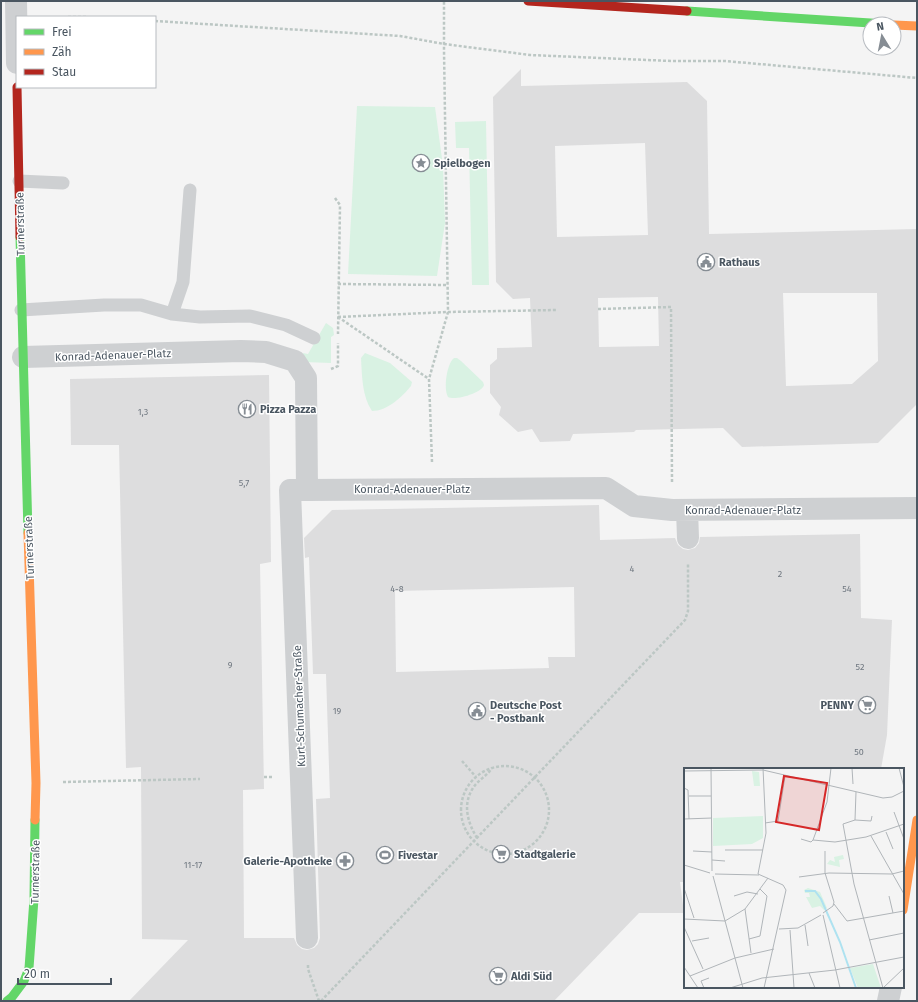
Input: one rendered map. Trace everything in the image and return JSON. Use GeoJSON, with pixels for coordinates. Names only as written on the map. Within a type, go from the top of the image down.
{"type":"FeatureCollection","features":[{"type":"Feature","properties":{"kind":"street"},"geometry":{"type":"LineString","coordinates":[[16,1],[16,16]]}},
{"type":"Feature","properties":{"kind":"street"},"geometry":{"type":"LineString","coordinates":[[528,1],[862,22]]}},
{"type":"Feature","properties":{"kind":"street"},"geometry":{"type":"LineString","coordinates":[[902,25],[917,26]]}},
{"type":"Feature","properties":{"kind":"street","name":"Turnerstraße"},"geometry":{"type":"LineString","coordinates":[[7,1001],[12,997],[24,981],[29,968],[34,899],[36,783],[21,310],[20,181],[17,88]]}},
{"type":"Feature","properties":{"kind":"street","name":"Konrad-Adenauer-Platz"},"geometry":{"type":"LineString","coordinates":[[23,357],[241,351],[266,352],[295,362],[306,378],[307,490],[606,488],[634,506],[680,510],[917,508]]}},
{"type":"Feature","properties":{"kind":"street","name":"Kurt-Schumacher-Straße"},"geometry":{"type":"LineString","coordinates":[[307,490],[290,490],[307,938]]}},
{"type":"Feature","properties":{"kind":"street"},"geometry":{"type":"LineString","coordinates":[[680,510],[688,538]]}},
{"type":"Feature","properties":{"kind":"street"},"geometry":{"type":"LineString","coordinates":[[904,904],[917,820]]}},
{"type":"Feature","properties":{"kind":"street"},"geometry":{"type":"LineString","coordinates":[[888,1001],[891,988]]}},
{"type":"Feature","properties":{"kind":"lane"},"geometry":{"type":"LineString","coordinates":[[20,181],[63,183]]}},
{"type":"Feature","properties":{"kind":"lane"},"geometry":{"type":"LineString","coordinates":[[172,314],[183,282],[190,190]]}},
{"type":"Feature","properties":{"kind":"lane"},"geometry":{"type":"LineString","coordinates":[[21,310],[104,305],[141,305],[172,314],[200,317],[250,316],[286,325],[314,338]]}},
{"type":"Feature","properties":{"kind":"path"},"geometry":{"type":"LineString","coordinates":[[433,488],[429,379],[448,312],[444,1]]}},
{"type":"Feature","properties":{"kind":"path"},"geometry":{"type":"LineString","coordinates":[[156,21],[400,36],[444,44],[530,55],[671,61],[725,61],[917,78]]}},
{"type":"Feature","properties":{"kind":"path"},"geometry":{"type":"LineString","coordinates":[[335,198],[340,205],[338,299]]}},
{"type":"Feature","properties":{"kind":"path"},"geometry":{"type":"LineString","coordinates":[[338,284],[448,285]]}},
{"type":"Feature","properties":{"kind":"path"},"geometry":{"type":"LineString","coordinates":[[598,309],[671,307],[680,510]]}},
{"type":"Feature","properties":{"kind":"path"},"geometry":{"type":"LineString","coordinates":[[429,379],[338,317],[448,312],[558,310]]}},
{"type":"Feature","properties":{"kind":"path"},"geometry":{"type":"LineString","coordinates":[[307,938],[308,969],[320,1001],[686,620],[688,611],[688,538]]}},
{"type":"Feature","properties":{"kind":"path"},"geometry":{"type":"LineString","coordinates":[[475,777],[462,761],[475,777]]}},
{"type":"Feature","properties":{"kind":"path"},"geometry":{"type":"LineString","coordinates":[[475,777],[468,785],[462,799],[461,815],[465,830],[474,842],[486,850],[499,854],[513,854],[526,849],[538,841],[546,829],[550,816],[549,802],[545,788],[536,777],[523,769],[508,765],[492,767],[475,777],[467,785],[461,799],[460,814],[464,829],[474,842],[485,850],[498,853],[513,853],[526,849],[537,840],[545,828],[549,815],[548,801],[544,788],[535,777],[522,768],[507,764],[492,767],[478,773],[475,777]]}},
{"type":"Feature","properties":{"kind":"path"},"geometry":{"type":"LineString","coordinates":[[477,838],[470,826],[467,813],[468,800],[473,788],[489,774],[492,767]]}},
{"type":"Feature","properties":{"kind":"path"},"geometry":{"type":"LineString","coordinates":[[36,783],[200,779]]}},
{"type":"Feature","properties":{"kind":"green space"},"geometry":{"type":"Polygon","coordinates":[[[357,106],[435,107],[443,166],[445,223],[437,276],[348,274],[357,106]]]}},
{"type":"Feature","properties":{"kind":"green space"},"geometry":{"type":"Polygon","coordinates":[[[486,121],[489,285],[472,285],[469,148],[456,148],[455,122],[486,121]]]}},
{"type":"Feature","properties":{"kind":"green space"},"geometry":{"type":"Polygon","coordinates":[[[326,323],[333,328],[334,335],[331,337],[331,363],[304,362],[303,353],[308,354],[326,323]]]}},
{"type":"Feature","properties":{"kind":"green space"},"geometry":{"type":"Polygon","coordinates":[[[365,353],[390,363],[412,382],[411,386],[399,399],[383,409],[372,411],[366,399],[362,379],[361,358],[365,353]]]}},
{"type":"Feature","properties":{"kind":"green space"},"geometry":{"type":"Polygon","coordinates":[[[454,358],[461,361],[483,382],[484,385],[479,391],[468,396],[456,398],[448,397],[446,376],[449,365],[454,358]]]}},
{"type":"Feature","properties":{"kind":"building","name":"Rathaus"},"geometry":{"type":"Polygon","coordinates":[[[521,69],[521,86],[687,82],[707,101],[709,234],[917,229],[917,404],[878,443],[742,447],[723,428],[636,430],[634,432],[573,434],[570,441],[540,442],[532,429],[518,432],[499,415],[501,407],[490,393],[490,365],[497,359],[497,348],[532,347],[530,298],[513,299],[496,282],[493,97],[521,69]],[[645,143],[555,146],[557,237],[648,235],[645,143]],[[783,293],[786,386],[852,384],[878,361],[877,293],[783,293]],[[658,297],[598,298],[599,347],[659,346],[658,297]]]}},
{"type":"Feature","properties":{"kind":"building"},"geometry":{"type":"Polygon","coordinates":[[[269,375],[271,562],[260,564],[264,789],[243,790],[244,938],[294,938],[297,945],[302,949],[307,950],[314,948],[318,944],[320,938],[316,799],[330,798],[326,674],[313,674],[309,557],[305,558],[304,538],[332,510],[599,505],[600,540],[675,538],[678,545],[683,549],[688,550],[695,548],[699,543],[700,537],[860,534],[861,618],[892,620],[887,735],[881,768],[684,768],[684,882],[680,882],[684,913],[639,913],[554,1001],[129,1001],[188,940],[142,939],[141,767],[126,768],[119,445],[71,445],[70,379],[269,375]],[[574,587],[395,591],[396,672],[549,668],[548,657],[575,657],[574,587]]]}},
{"type":"Feature","properties":{"kind":"traffic: fast"},"geometry":{"type":"LineString","coordinates":[[687,11],[862,22]]}},
{"type":"Feature","properties":{"kind":"traffic: fast"},"geometry":{"type":"LineString","coordinates":[[20,237],[28,533]]}},
{"type":"Feature","properties":{"kind":"traffic: fast"},"geometry":{"type":"LineString","coordinates":[[7,1001],[12,997],[24,981],[29,968],[34,899],[35,820]]}},
{"type":"Feature","properties":{"kind":"traffic: slow"},"geometry":{"type":"LineString","coordinates":[[902,25],[917,26]]}},
{"type":"Feature","properties":{"kind":"traffic: slow"},"geometry":{"type":"LineString","coordinates":[[28,533],[36,783],[35,820]]}},
{"type":"Feature","properties":{"kind":"traffic: slow"},"geometry":{"type":"LineString","coordinates":[[904,904],[917,820]]}},
{"type":"Feature","properties":{"kind":"traffic: jam"},"geometry":{"type":"LineString","coordinates":[[528,1],[687,11]]}},
{"type":"Feature","properties":{"kind":"traffic: jam"},"geometry":{"type":"LineString","coordinates":[[17,88],[20,237]]}},
{"type":"Feature","properties":{"kind":"place","name":"Spielbogen"},"geometry":{"type":"Point","coordinates":[421,163]}},
{"type":"Feature","properties":{"kind":"place","name":"Rathaus"},"geometry":{"type":"Point","coordinates":[706,262]}},
{"type":"Feature","properties":{"kind":"place","name":"Pizza Pazza"},"geometry":{"type":"Point","coordinates":[247,409]}},
{"type":"Feature","properties":{"kind":"place","name":"PENNY"},"geometry":{"type":"Point","coordinates":[867,705]}},
{"type":"Feature","properties":{"kind":"place","name":"Deutsche Post - Postbank"},"geometry":{"type":"Point","coordinates":[477,711]}},
{"type":"Feature","properties":{"kind":"place","name":"Stadtgalerie"},"geometry":{"type":"Point","coordinates":[501,854]}},
{"type":"Feature","properties":{"kind":"place","name":"Fivestar"},"geometry":{"type":"Point","coordinates":[385,855]}},
{"type":"Feature","properties":{"kind":"place","name":"Galerie-Apotheke"},"geometry":{"type":"Point","coordinates":[345,861]}},
{"type":"Feature","properties":{"kind":"place","name":"Aldi Süd"},"geometry":{"type":"Point","coordinates":[498,976]}}]}
